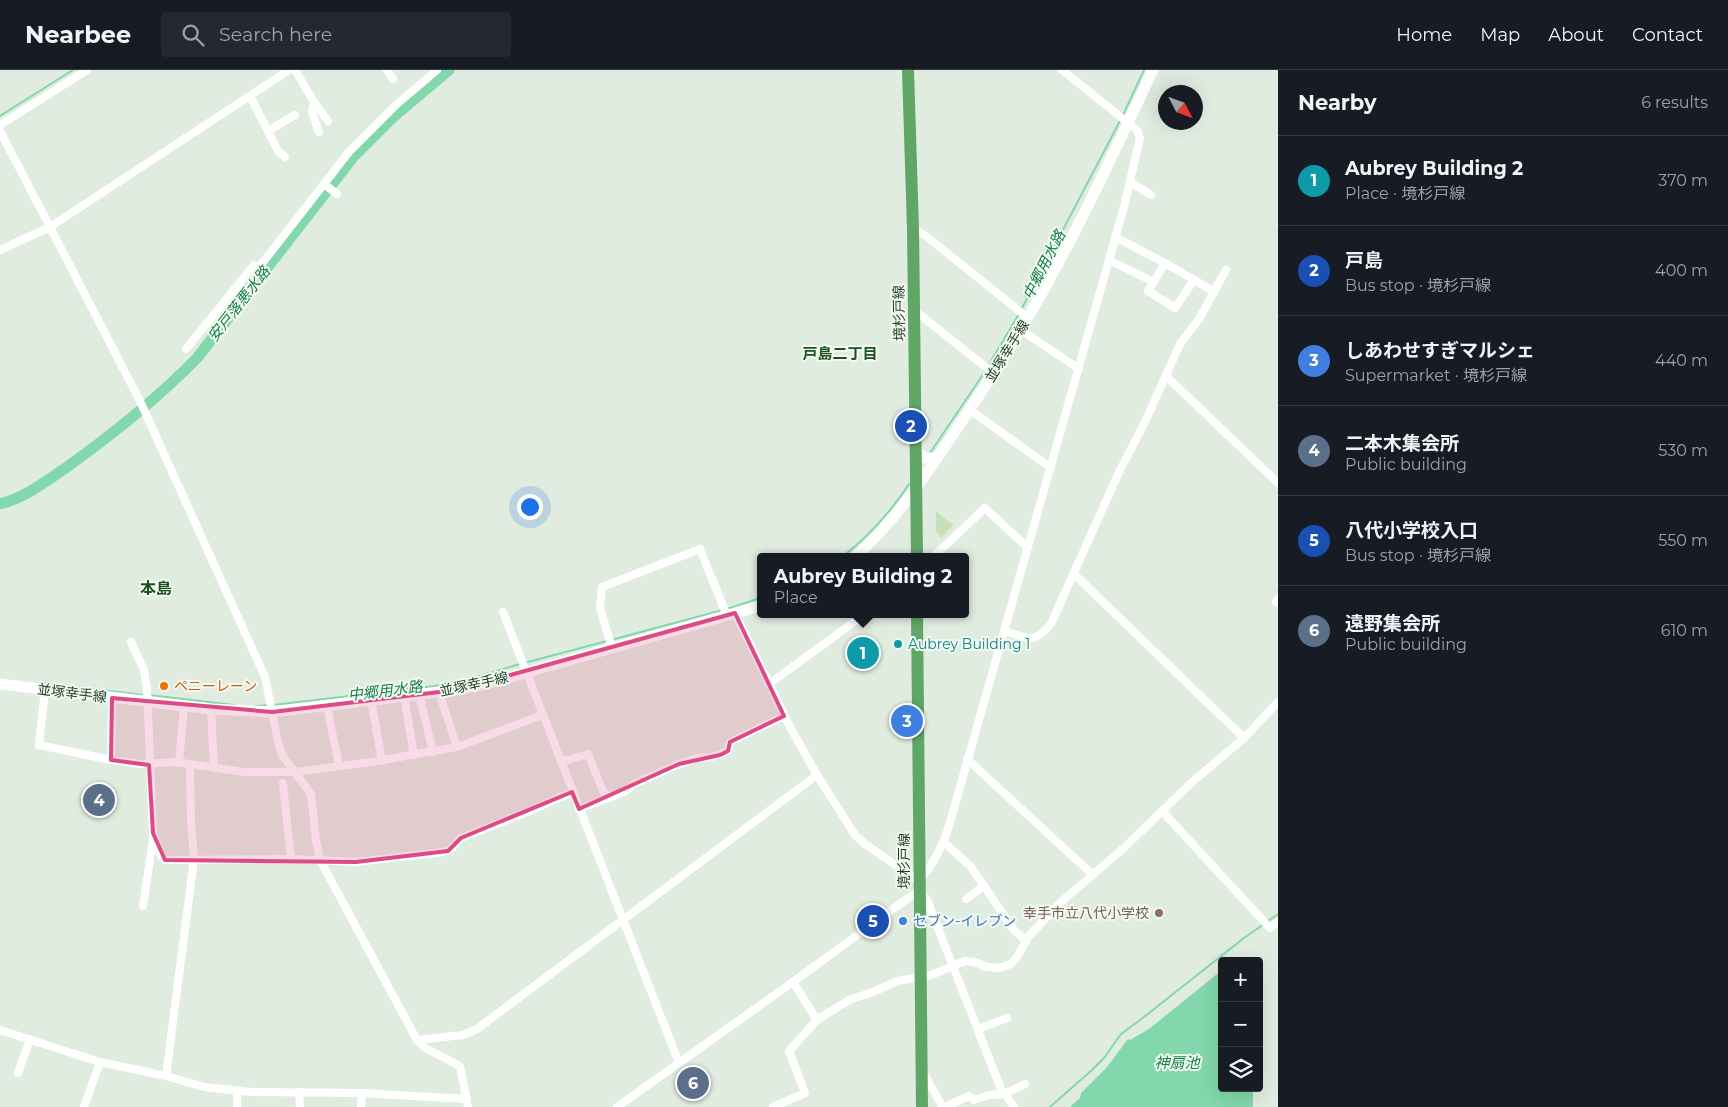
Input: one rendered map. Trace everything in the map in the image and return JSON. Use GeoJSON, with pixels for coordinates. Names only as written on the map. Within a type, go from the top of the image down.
{"type":"FeatureCollection","features":[{"type":"Feature","properties":{"kind":"main road","name":"境杉戸線"},"geometry":{"type":"LineString","coordinates":[[908,70],[913,229],[917,553]]}},
{"type":"Feature","properties":{"kind":"main road","name":"並塚幸手線"},"geometry":{"type":"LineString","coordinates":[[859,553],[892,521],[916,489],[970,410],[1028,318],[1069,243],[1153,70]]}},
{"type":"Feature","properties":{"kind":"main road"},"geometry":{"type":"LineString","coordinates":[[915,450],[925,458],[937,458]]}},
{"type":"Feature","properties":{"kind":"main road","name":"並塚幸手線"},"geometry":{"type":"LineString","coordinates":[[0,684],[211,709],[272,712],[439,692],[489,683],[757,607]]}},
{"type":"Feature","properties":{"kind":"main road","name":"境杉戸線"},"geometry":{"type":"LineString","coordinates":[[917,618],[922,1107]]}},
{"type":"Feature","properties":{"kind":"street"},"geometry":{"type":"LineString","coordinates":[[0,125],[87,70]]}},
{"type":"Feature","properties":{"kind":"street"},"geometry":{"type":"LineString","coordinates":[[0,250],[50,227],[289,70]]}},
{"type":"Feature","properties":{"kind":"street"},"geometry":{"type":"LineString","coordinates":[[295,70],[328,121]]}},
{"type":"Feature","properties":{"kind":"street"},"geometry":{"type":"LineString","coordinates":[[387,70],[392,79]]}},
{"type":"Feature","properties":{"kind":"street"},"geometry":{"type":"LineString","coordinates":[[616,1107],[793,982],[919,885],[944,842],[1079,369],[1130,182],[1140,138],[1137,130],[1062,70]]}},
{"type":"Feature","properties":{"kind":"street"},"geometry":{"type":"LineString","coordinates":[[186,349],[254,265],[257,270],[324,184],[369,131],[433,72]]}},
{"type":"Feature","properties":{"kind":"street"},"geometry":{"type":"LineString","coordinates":[[250,96],[278,151],[285,157]]}},
{"type":"Feature","properties":{"kind":"street"},"geometry":{"type":"LineString","coordinates":[[314,102],[312,112],[319,132]]}},
{"type":"Feature","properties":{"kind":"street"},"geometry":{"type":"LineString","coordinates":[[268,131],[295,115]]}},
{"type":"Feature","properties":{"kind":"street"},"geometry":{"type":"LineString","coordinates":[[0,131],[140,401],[265,677],[282,755],[311,794],[320,860],[418,1040],[424,1048],[460,1066],[468,1103],[362,1093],[237,1091],[204,1087],[166,1076],[100,1062],[0,1030]]}},
{"type":"Feature","properties":{"kind":"street"},"geometry":{"type":"LineString","coordinates":[[1130,182],[1151,195]]}},
{"type":"Feature","properties":{"kind":"street"},"geometry":{"type":"LineString","coordinates":[[324,184],[337,194]]}},
{"type":"Feature","properties":{"kind":"street"},"geometry":{"type":"LineString","coordinates":[[913,229],[926,236],[1028,318]]}},
{"type":"Feature","properties":{"kind":"street"},"geometry":{"type":"LineString","coordinates":[[1115,237],[1213,291]]}},
{"type":"Feature","properties":{"kind":"street"},"geometry":{"type":"LineString","coordinates":[[1109,260],[1154,282]]}},
{"type":"Feature","properties":{"kind":"street"},"geometry":{"type":"LineString","coordinates":[[1165,263],[1148,291],[1175,308],[1194,280]]}},
{"type":"Feature","properties":{"kind":"street"},"geometry":{"type":"LineString","coordinates":[[1005,631],[1033,639],[1041,636],[1051,624],[1119,472],[1180,344],[1199,319],[1226,270]]}},
{"type":"Feature","properties":{"kind":"street"},"geometry":{"type":"LineString","coordinates":[[914,310],[993,373]]}},
{"type":"Feature","properties":{"kind":"street"},"geometry":{"type":"LineString","coordinates":[[1020,330],[1079,369]]}},
{"type":"Feature","properties":{"kind":"street"},"geometry":{"type":"LineString","coordinates":[[1166,376],[1278,483]]}},
{"type":"Feature","properties":{"kind":"street"},"geometry":{"type":"LineString","coordinates":[[970,410],[1051,468]]}},
{"type":"Feature","properties":{"kind":"street"},"geometry":{"type":"LineString","coordinates":[[937,553],[985,508],[1028,548]]}},
{"type":"Feature","properties":{"kind":"street"},"geometry":{"type":"LineString","coordinates":[[612,648],[600,608],[602,587],[700,549],[731,615],[769,684],[784,716],[817,775],[855,835],[919,885],[954,967],[1001,1089],[1014,1107]]}},
{"type":"Feature","properties":{"kind":"street"},"geometry":{"type":"LineString","coordinates":[[1074,574],[1244,738]]}},
{"type":"Feature","properties":{"kind":"street"},"geometry":{"type":"LineString","coordinates":[[1278,599],[1276,602],[1278,603]]}},
{"type":"Feature","properties":{"kind":"street"},"geometry":{"type":"LineString","coordinates":[[503,612],[525,673],[679,1063]]}},
{"type":"Feature","properties":{"kind":"street"},"geometry":{"type":"LineString","coordinates":[[769,684],[860,618]]}},
{"type":"Feature","properties":{"kind":"street"},"geometry":{"type":"LineString","coordinates":[[134,641],[144,670],[147,689],[146,702],[154,837],[143,906]]}},
{"type":"Feature","properties":{"kind":"street"},"geometry":{"type":"LineString","coordinates":[[45,690],[40,746],[140,764],[179,763],[244,772],[295,772],[382,761],[457,748],[542,715]]}},
{"type":"Feature","properties":{"kind":"street"},"geometry":{"type":"LineString","coordinates":[[439,692],[457,748]]}},
{"type":"Feature","properties":{"kind":"street"},"geometry":{"type":"LineString","coordinates":[[419,694],[433,752]]}},
{"type":"Feature","properties":{"kind":"street"},"geometry":{"type":"LineString","coordinates":[[404,696],[414,755]]}},
{"type":"Feature","properties":{"kind":"street"},"geometry":{"type":"LineString","coordinates":[[111,760],[112,698]]}},
{"type":"Feature","properties":{"kind":"street"},"geometry":{"type":"LineString","coordinates":[[371,700],[382,761]]}},
{"type":"Feature","properties":{"kind":"street"},"geometry":{"type":"LineString","coordinates":[[773,1107],[805,1093],[790,1051],[817,1020],[849,1000],[897,982],[931,975],[965,961],[986,967],[1004,968],[1011,964],[1026,941],[1061,902],[1093,875],[1191,783],[1244,738],[1278,702]]}},
{"type":"Feature","properties":{"kind":"street"},"geometry":{"type":"LineString","coordinates":[[179,763],[184,706]]}},
{"type":"Feature","properties":{"kind":"street"},"geometry":{"type":"LineString","coordinates":[[327,706],[339,766]]}},
{"type":"Feature","properties":{"kind":"street"},"geometry":{"type":"LineString","coordinates":[[211,709],[214,768]]}},
{"type":"Feature","properties":{"kind":"street"},"geometry":{"type":"LineString","coordinates":[[579,809],[624,792],[634,784],[679,764],[697,758],[720,755],[728,751],[730,742],[784,716]]}},
{"type":"Feature","properties":{"kind":"street"},"geometry":{"type":"LineString","coordinates":[[561,762],[588,754],[603,791],[609,797]]}},
{"type":"Feature","properties":{"kind":"street"},"geometry":{"type":"LineString","coordinates":[[967,759],[1093,875]]}},
{"type":"Feature","properties":{"kind":"street"},"geometry":{"type":"LineString","coordinates":[[166,1076],[194,859],[190,764]]}},
{"type":"Feature","properties":{"kind":"street"},"geometry":{"type":"LineString","coordinates":[[418,1040],[463,1034],[477,1029],[817,775]]}},
{"type":"Feature","properties":{"kind":"street"},"geometry":{"type":"LineString","coordinates":[[283,783],[290,859]]}},
{"type":"Feature","properties":{"kind":"street"},"geometry":{"type":"LineString","coordinates":[[154,837],[161,856],[165,860],[290,859],[356,862],[443,852],[451,849],[461,838],[572,792]]}},
{"type":"Feature","properties":{"kind":"street"},"geometry":{"type":"LineString","coordinates":[[1162,811],[1270,928],[1278,922]]}},
{"type":"Feature","properties":{"kind":"street"},"geometry":{"type":"LineString","coordinates":[[944,842],[971,867],[1014,930],[1026,941]]}},
{"type":"Feature","properties":{"kind":"street"},"geometry":{"type":"LineString","coordinates":[[966,899],[984,886]]}},
{"type":"Feature","properties":{"kind":"street"},"geometry":{"type":"LineString","coordinates":[[793,982],[817,1020]]}},
{"type":"Feature","properties":{"kind":"street"},"geometry":{"type":"LineString","coordinates":[[978,1029],[1007,1018]]}},
{"type":"Feature","properties":{"kind":"street"},"geometry":{"type":"LineString","coordinates":[[18,1073],[30,1039]]}},
{"type":"Feature","properties":{"kind":"street"},"geometry":{"type":"LineString","coordinates":[[84,1107],[100,1062]]}},
{"type":"Feature","properties":{"kind":"street"},"geometry":{"type":"LineString","coordinates":[[922,1070],[944,1107],[969,1096],[974,1100],[989,1095],[1004,1094],[1024,1084]]}},
{"type":"Feature","properties":{"kind":"street"},"geometry":{"type":"LineString","coordinates":[[237,1091],[237,1107]]}},
{"type":"Feature","properties":{"kind":"street"},"geometry":{"type":"LineString","coordinates":[[299,1092],[300,1107]]}},
{"type":"Feature","properties":{"kind":"street"},"geometry":{"type":"LineString","coordinates":[[361,1107],[362,1093]]}},
{"type":"Feature","properties":{"kind":"street"},"geometry":{"type":"LineString","coordinates":[[989,1095],[994,1104]]}},
{"type":"Feature","properties":{"kind":"highlighted area"},"geometry":{"type":"Polygon","coordinates":[[[735,613],[784,716],[730,742],[728,751],[720,755],[679,764],[579,809],[572,792],[461,838],[448,851],[356,862],[165,860],[153,833],[149,765],[111,760],[112,698],[272,712],[456,690],[735,613]]]}},
{"type":"Feature","properties":{"kind":"shaded area"},"geometry":{"type":"Polygon","coordinates":[[[936,511],[953,525],[941,538],[936,531],[936,511]]]}},
{"type":"Feature","properties":{"kind":"water","name":"神扇池"},"geometry":{"type":"Polygon","coordinates":[[[1218,973],[1218,1092],[1253,1092],[1253,1107],[1070,1107],[1107,1067],[1128,1039],[1130,1040],[1149,1029],[1218,973]]]}},
{"type":"Feature","properties":{"kind":"waterway"},"geometry":{"type":"LineString","coordinates":[[0,116],[73,70]]}},
{"type":"Feature","properties":{"kind":"waterway","name":"安戸落悪水路"},"geometry":{"type":"LineString","coordinates":[[0,504],[18,498],[67,467],[134,416],[182,373],[197,358],[354,156],[392,118],[449,70]]}},
{"type":"Feature","properties":{"kind":"waterway","name":"中郷用水路"},"geometry":{"type":"LineString","coordinates":[[1123,115],[1144,70]]}},
{"type":"Feature","properties":{"kind":"waterway","name":"中郷用水路"},"geometry":{"type":"LineString","coordinates":[[1021,310],[1121,119]]}},
{"type":"Feature","properties":{"kind":"waterway","name":"中郷用水路"},"geometry":{"type":"LineString","coordinates":[[988,366],[1019,314]]}},
{"type":"Feature","properties":{"kind":"waterway","name":"中郷用水路"},"geometry":{"type":"LineString","coordinates":[[930,453],[986,370]]}},
{"type":"Feature","properties":{"kind":"waterway","name":"中郷用水路"},"geometry":{"type":"LineString","coordinates":[[847,553],[879,523],[909,484]]}},
{"type":"Feature","properties":{"kind":"waterway","name":"中郷用水路"},"geometry":{"type":"LineString","coordinates":[[727,609],[757,599]]}},
{"type":"Feature","properties":{"kind":"waterway","name":"中郷用水路"},"geometry":{"type":"LineString","coordinates":[[611,640],[723,610]]}},
{"type":"Feature","properties":{"kind":"waterway","name":"中郷用水路"},"geometry":{"type":"LineString","coordinates":[[524,663],[607,641]]}},
{"type":"Feature","properties":{"kind":"waterway","name":"中郷用水路"},"geometry":{"type":"LineString","coordinates":[[273,705],[435,686],[476,677],[520,664]]}},
{"type":"Feature","properties":{"kind":"waterway","name":"中郷用水路"},"geometry":{"type":"LineString","coordinates":[[42,683],[144,695]]}},
{"type":"Feature","properties":{"kind":"waterway","name":"中郷用水路"},"geometry":{"type":"LineString","coordinates":[[149,695],[234,705]]}},
{"type":"Feature","properties":{"kind":"waterway","name":"中郷用水路"},"geometry":{"type":"LineString","coordinates":[[256,706],[269,705]]}},
{"type":"Feature","properties":{"kind":"waterway"},"geometry":{"type":"LineString","coordinates":[[1268,921],[1278,914]]}},
{"type":"Feature","properties":{"kind":"waterway"},"geometry":{"type":"LineString","coordinates":[[1050,1107],[1104,1058],[1121,1034],[1264,924]]}},
{"type":"Feature","properties":{"kind":"place","name":"戸島"},"geometry":{"type":"Point","coordinates":[911,426]}},
{"type":"Feature","properties":{"kind":"place","name":"Aubrey Building 1"},"geometry":{"type":"Point","coordinates":[898,644]}},
{"type":"Feature","properties":{"kind":"place","name":"Aubrey Building 2"},"geometry":{"type":"Point","coordinates":[863,653]}},
{"type":"Feature","properties":{"kind":"place","name":"ペニーレーン"},"geometry":{"type":"Point","coordinates":[164,686]}},
{"type":"Feature","properties":{"kind":"place","name":"しあわせすぎマルシェ"},"geometry":{"type":"Point","coordinates":[907,721]}},
{"type":"Feature","properties":{"kind":"place","name":"二本木集会所"},"geometry":{"type":"Point","coordinates":[99,800]}},
{"type":"Feature","properties":{"kind":"place","name":"幸手市立八代小学校"},"geometry":{"type":"Point","coordinates":[1159,913]}},
{"type":"Feature","properties":{"kind":"place","name":"八代小学校入口"},"geometry":{"type":"Point","coordinates":[873,921]}},
{"type":"Feature","properties":{"kind":"place","name":"セブン-イレブン"},"geometry":{"type":"Point","coordinates":[903,921]}},
{"type":"Feature","properties":{"kind":"place","name":"遠野集会所"},"geometry":{"type":"Point","coordinates":[693,1083]}},
{"type":"Feature","properties":{"kind":"district","name":"戸島二丁目"},"geometry":{"type":"Point","coordinates":[840,354]}},
{"type":"Feature","properties":{"kind":"district","name":"本島"},"geometry":{"type":"Point","coordinates":[156,588]}}]}
